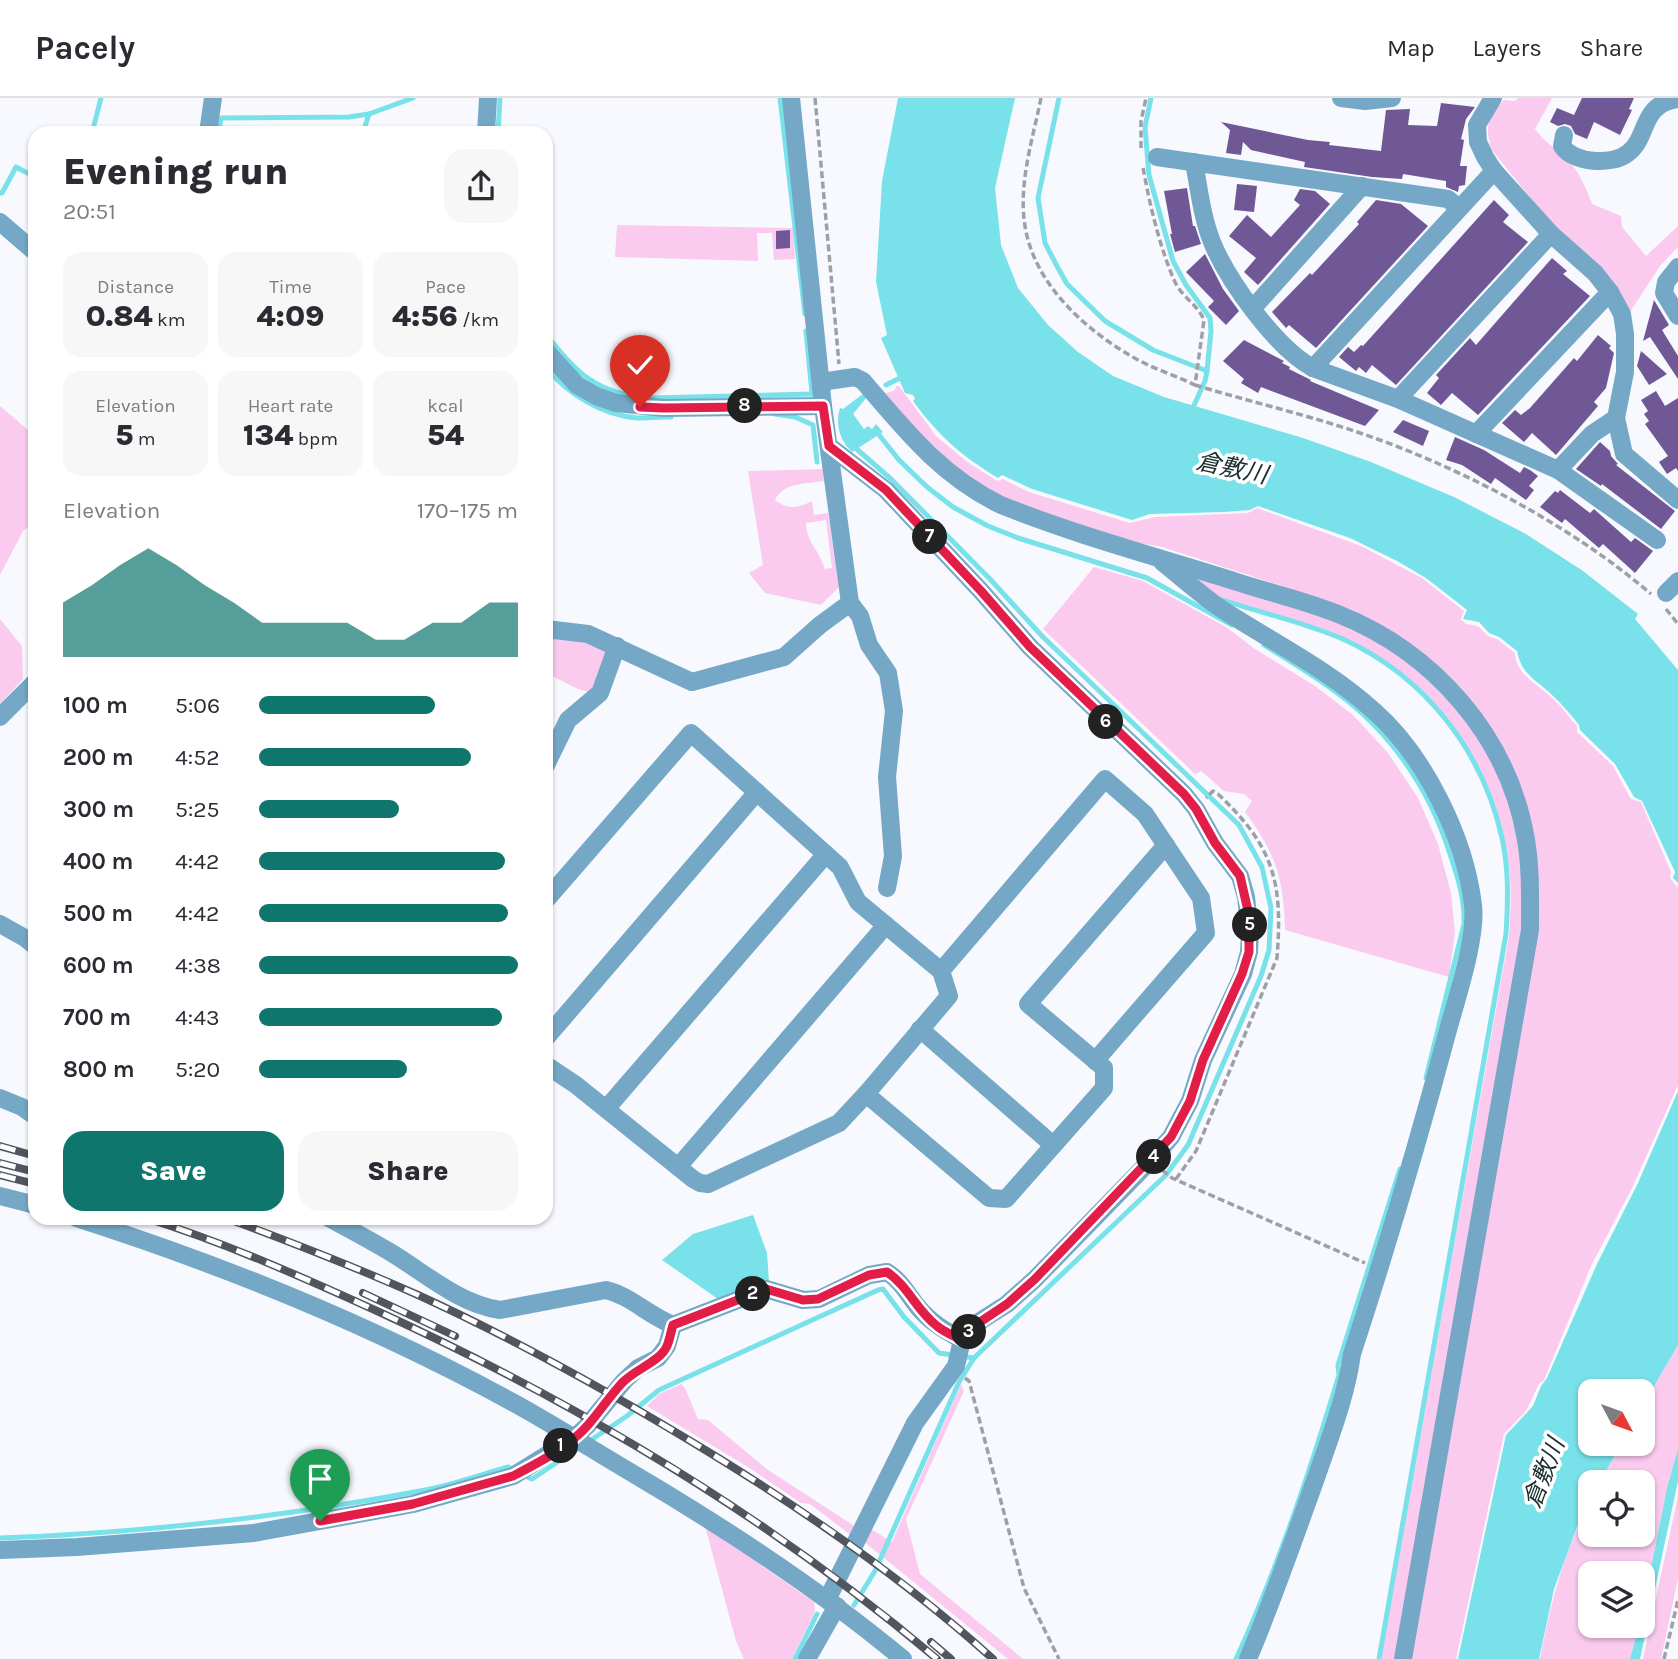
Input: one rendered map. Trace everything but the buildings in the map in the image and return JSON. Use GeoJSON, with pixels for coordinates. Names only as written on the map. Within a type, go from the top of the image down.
{"type":"FeatureCollection","features":[{"type":"Feature","properties":{"kind":"street"},"geometry":{"type":"LineString","coordinates":[[209,126],[213,98]]}},
{"type":"Feature","properties":{"kind":"street"},"geometry":{"type":"LineString","coordinates":[[486,126],[488,98]]}},
{"type":"Feature","properties":{"kind":"street"},"geometry":{"type":"LineString","coordinates":[[791,98],[823,406],[850,603],[860,616],[869,645],[888,673],[894,711],[887,777],[893,856],[887,888]]}},
{"type":"Feature","properties":{"kind":"street"},"geometry":{"type":"LineString","coordinates":[[1341,98],[1365,102],[1392,98]]}},
{"type":"Feature","properties":{"kind":"street"},"geometry":{"type":"LineString","coordinates":[[1493,98],[1477,125],[1478,142],[1494,171],[1551,234],[1595,273],[1610,292],[1622,314],[1625,334],[1625,372],[1616,418],[1624,454],[1678,500]]}},
{"type":"Feature","properties":{"kind":"street"},"geometry":{"type":"LineString","coordinates":[[1564,135],[1562,146],[1566,153],[1577,158],[1589,160],[1621,157],[1636,144],[1654,110],[1678,99]]}},
{"type":"Feature","properties":{"kind":"street"},"geometry":{"type":"LineString","coordinates":[[1157,158],[1448,199],[1459,208]]}},
{"type":"Feature","properties":{"kind":"street"},"geometry":{"type":"LineString","coordinates":[[1194,162],[1212,242],[1225,267],[1253,308],[1289,352],[1312,368],[1398,399],[1558,470],[1657,540]]}},
{"type":"Feature","properties":{"kind":"street"},"geometry":{"type":"LineString","coordinates":[[1312,368],[1494,171]]}},
{"type":"Feature","properties":{"kind":"street"},"geometry":{"type":"LineString","coordinates":[[1253,308],[1363,186]]}},
{"type":"Feature","properties":{"kind":"street"},"geometry":{"type":"LineString","coordinates":[[0,222],[28,246]]}},
{"type":"Feature","properties":{"kind":"street"},"geometry":{"type":"LineString","coordinates":[[1398,399],[1551,234]]}},
{"type":"Feature","properties":{"kind":"street"},"geometry":{"type":"LineString","coordinates":[[1678,267],[1666,282],[1664,293],[1678,316]]}},
{"type":"Feature","properties":{"kind":"street"},"geometry":{"type":"LineString","coordinates":[[1476,434],[1610,292]]}},
{"type":"Feature","properties":{"kind":"street"},"geometry":{"type":"LineString","coordinates":[[553,359],[577,385],[616,403],[664,408],[823,406]]}},
{"type":"Feature","properties":{"kind":"street"},"geometry":{"type":"LineString","coordinates":[[821,382],[855,377],[863,381],[918,445],[954,477],[980,495],[1024,514],[1158,559],[1338,614],[1379,633],[1438,676],[1464,703],[1490,740],[1513,790],[1526,840],[1530,884],[1528,942],[1403,1659]]}},
{"type":"Feature","properties":{"kind":"street"},"geometry":{"type":"LineString","coordinates":[[1558,470],[1592,434],[1616,418]]}},
{"type":"Feature","properties":{"kind":"street"},"geometry":{"type":"LineString","coordinates":[[807,1659],[915,1423],[960,1350],[977,1324],[1007,1304],[1035,1279],[1171,1137],[1190,1101],[1203,1060],[1242,974],[1249,952],[1249,915],[1240,876],[1184,794],[1030,647],[886,490],[829,446]]}},
{"type":"Feature","properties":{"kind":"street"},"geometry":{"type":"LineString","coordinates":[[1158,559],[1219,607],[1338,680],[1376,712],[1401,739],[1427,778],[1445,812],[1465,862],[1474,908],[1468,955],[1407,1183],[1352,1354],[1345,1389],[1289,1554],[1248,1659]]}},
{"type":"Feature","properties":{"kind":"street"},"geometry":{"type":"LineString","coordinates":[[553,630],[588,634],[692,682],[784,657],[850,603]]}},
{"type":"Feature","properties":{"kind":"street"},"geometry":{"type":"LineString","coordinates":[[553,751],[568,720],[600,693],[617,646]]}},
{"type":"Feature","properties":{"kind":"street"},"geometry":{"type":"LineString","coordinates":[[0,717],[28,689]]}},
{"type":"Feature","properties":{"kind":"street"},"geometry":{"type":"LineString","coordinates":[[553,892],[691,733],[840,867],[858,902],[941,971],[949,996],[839,1123],[708,1184],[700,1183],[678,1167],[553,1070]]}},
{"type":"Feature","properties":{"kind":"street"},"geometry":{"type":"LineString","coordinates":[[941,971],[1105,779],[1145,814],[1201,898],[1206,933],[1096,1061]]}},
{"type":"Feature","properties":{"kind":"street"},"geometry":{"type":"LineString","coordinates":[[553,1030],[757,792]]}},
{"type":"Feature","properties":{"kind":"street"},"geometry":{"type":"LineString","coordinates":[[866,1094],[989,1198],[1006,1199],[1104,1088],[1104,1068],[1028,1004],[1166,845]]}},
{"type":"Feature","properties":{"kind":"street"},"geometry":{"type":"LineString","coordinates":[[606,1109],[826,854]]}},
{"type":"Feature","properties":{"kind":"street"},"geometry":{"type":"LineString","coordinates":[[0,924],[28,940]]}},
{"type":"Feature","properties":{"kind":"street"},"geometry":{"type":"LineString","coordinates":[[678,1167],[886,925]]}},
{"type":"Feature","properties":{"kind":"street"},"geometry":{"type":"LineString","coordinates":[[920,1029],[1053,1145]]}},
{"type":"Feature","properties":{"kind":"street"},"geometry":{"type":"LineString","coordinates":[[0,1098],[28,1111]]}},
{"type":"Feature","properties":{"kind":"street"},"geometry":{"type":"LineString","coordinates":[[0,1196],[28,1203]]}},
{"type":"Feature","properties":{"kind":"street"},"geometry":{"type":"LineString","coordinates":[[98,1225],[266,1287],[392,1342],[514,1403],[710,1520],[832,1603],[903,1659]]}},
{"type":"Feature","properties":{"kind":"street"},"geometry":{"type":"LineString","coordinates":[[342,1225],[390,1252],[450,1291],[484,1308],[500,1310],[606,1290],[619,1293],[660,1320],[673,1325],[766,1289],[803,1300],[818,1299],[869,1275],[887,1272],[898,1280],[917,1306],[960,1350]]}},
{"type":"Feature","properties":{"kind":"street"},"geometry":{"type":"LineString","coordinates":[[0,1550],[77,1547],[254,1533],[413,1504],[519,1473],[581,1443],[587,1426],[624,1381],[638,1368],[658,1358],[667,1346],[673,1325]]}},
{"type":"Feature","properties":{"kind":"path"},"geometry":{"type":"LineString","coordinates":[[815,98],[840,378]]}},
{"type":"Feature","properties":{"kind":"path"},"geometry":{"type":"LineString","coordinates":[[1041,98],[1024,192],[1025,226],[1038,262],[1061,299],[1103,338],[1133,357],[1196,385],[1365,435],[1416,455],[1538,516],[1667,595],[1678,624]]}},
{"type":"Feature","properties":{"kind":"path"},"geometry":{"type":"LineString","coordinates":[[1146,98],[1141,136],[1149,199],[1175,282],[1187,300],[1201,312],[1204,320],[1196,385]]}},
{"type":"Feature","properties":{"kind":"path"},"geometry":{"type":"LineString","coordinates":[[1161,1169],[1172,1178],[1368,1264]]}},
{"type":"Feature","properties":{"kind":"path"},"geometry":{"type":"LineString","coordinates":[[969,1381],[1024,1588],[1059,1659]]}},
{"type":"Feature","properties":{"kind":"path"},"geometry":{"type":"LineString","coordinates":[[1664,1659],[1678,1600]]}},
{"type":"Feature","properties":{"kind":"shaded area"},"geometry":{"type":"Polygon","coordinates":[[[1518,98],[1552,98],[1535,129],[1572,165],[1592,204],[1621,216],[1622,227],[1646,256],[1678,226],[1678,247],[1660,266],[1630,312],[1564,239],[1491,149],[1488,128],[1491,117],[1504,100],[1515,101],[1518,98]]]}},
{"type":"Feature","properties":{"kind":"shaded area"},"geometry":{"type":"Polygon","coordinates":[[[617,225],[793,228],[795,259],[774,260],[772,233],[757,233],[758,261],[615,257],[617,225]],[[776,231],[776,248],[790,248],[790,231],[776,231]]]}},
{"type":"Feature","properties":{"kind":"shaded area"},"geometry":{"type":"Polygon","coordinates":[[[896,386],[899,386],[936,436],[966,461],[997,481],[1003,479],[1029,492],[1130,523],[1155,517],[1248,513],[1257,508],[1361,546],[1422,578],[1464,611],[1461,619],[1466,624],[1478,626],[1488,636],[1497,639],[1515,653],[1523,672],[1557,703],[1577,726],[1577,732],[1613,766],[1631,799],[1641,802],[1671,872],[1670,878],[1678,888],[1678,1085],[1633,1186],[1591,1266],[1544,1380],[1539,1384],[1526,1411],[1504,1434],[1456,1659],[1410,1659],[1517,1044],[1527,811],[1448,677],[1285,587],[1162,547],[1139,543],[1127,545],[967,483],[881,395],[895,390],[896,386]]]}},
{"type":"Feature","properties":{"kind":"shaded area"},"geometry":{"type":"Polygon","coordinates":[[[0,406],[28,430],[28,527],[23,531],[0,575],[0,406]]]}},
{"type":"Feature","properties":{"kind":"shaded area"},"geometry":{"type":"Polygon","coordinates":[[[823,469],[824,481],[790,487],[775,500],[793,507],[812,501],[814,515],[828,513],[839,587],[821,605],[765,593],[749,573],[763,565],[748,471],[823,469]],[[826,520],[806,523],[808,536],[825,569],[832,568],[826,520]]]}},
{"type":"Feature","properties":{"kind":"shaded area"},"geometry":{"type":"Polygon","coordinates":[[[1094,567],[1143,581],[1226,627],[1255,649],[1315,686],[1353,715],[1388,753],[1418,798],[1438,844],[1451,893],[1455,932],[1449,977],[1285,930],[1283,896],[1276,868],[1264,841],[1245,812],[1252,801],[1244,794],[1224,791],[1201,771],[1195,774],[1043,629],[1094,567]]]}},
{"type":"Feature","properties":{"kind":"shaded area"},"geometry":{"type":"Polygon","coordinates":[[[1179,569],[1353,625],[1423,669],[1476,728],[1511,796],[1528,894],[1398,1659],[1381,1659],[1509,936],[1511,884],[1504,838],[1494,801],[1459,733],[1435,703],[1407,677],[1375,654],[1341,636],[1223,599],[1179,569]]]}},
{"type":"Feature","properties":{"kind":"shaded area"},"geometry":{"type":"Polygon","coordinates":[[[0,619],[22,646],[23,679],[0,704],[0,619]]]}},
{"type":"Feature","properties":{"kind":"shaded area"},"geometry":{"type":"Polygon","coordinates":[[[553,637],[573,638],[609,649],[593,693],[553,676],[553,637]]]}},
{"type":"Feature","properties":{"kind":"shaded area"},"geometry":{"type":"Polygon","coordinates":[[[1678,1345],[1678,1449],[1652,1561],[1578,1561],[1578,1638],[1636,1638],[1630,1659],[1540,1659],[1559,1578],[1578,1527],[1578,1547],[1655,1547],[1655,1470],[1607,1470],[1614,1456],[1656,1456],[1656,1383],[1678,1345]]]}},
{"type":"Feature","properties":{"kind":"shaded area"},"geometry":{"type":"Polygon","coordinates":[[[681,1384],[698,1419],[708,1420],[768,1470],[856,1527],[852,1536],[810,1504],[801,1503],[748,1467],[647,1406],[659,1394],[681,1384]]]}},
{"type":"Feature","properties":{"kind":"shaded area"},"geometry":{"type":"Polygon","coordinates":[[[961,1384],[964,1391],[906,1519],[920,1574],[1023,1659],[1008,1659],[862,1540],[869,1528],[892,1542],[961,1384]]]}},
{"type":"Feature","properties":{"kind":"shaded area"},"geometry":{"type":"Polygon","coordinates":[[[1678,1496],[1678,1578],[1661,1659],[1643,1659],[1648,1638],[1655,1638],[1655,1603],[1678,1496]]]}},
{"type":"Feature","properties":{"kind":"shaded area"},"geometry":{"type":"Polygon","coordinates":[[[705,1526],[814,1602],[815,1611],[792,1659],[744,1659],[736,1641],[705,1526]]]}},
{"type":"Feature","properties":{"kind":"water","name":"倉敷川"},"geometry":{"type":"Polygon","coordinates":[[[898,98],[1015,98],[995,188],[1001,245],[1018,288],[1048,325],[1078,352],[1113,376],[1164,397],[1303,438],[1371,462],[1454,497],[1526,534],[1583,571],[1638,614],[1635,619],[1678,670],[1678,883],[1673,878],[1675,872],[1642,801],[1634,797],[1615,764],[1580,730],[1579,725],[1559,702],[1526,672],[1517,651],[1489,633],[1479,622],[1463,619],[1467,610],[1426,578],[1350,538],[1258,506],[1250,510],[1224,512],[1150,514],[1132,520],[1032,489],[1002,475],[998,478],[961,453],[941,435],[913,401],[913,395],[905,393],[881,338],[887,335],[876,282],[882,181],[898,98]]]}},
{"type":"Feature","properties":{"kind":"water"},"geometry":{"type":"Polygon","coordinates":[[[864,393],[867,397],[853,414],[864,429],[868,426],[872,429],[876,424],[883,432],[852,452],[844,443],[840,432],[840,408],[843,409],[864,393]]]}},
{"type":"Feature","properties":{"kind":"water","name":"倉敷川"},"geometry":{"type":"Polygon","coordinates":[[[1678,1091],[1678,1345],[1656,1383],[1656,1379],[1578,1379],[1578,1456],[1614,1456],[1607,1470],[1578,1470],[1578,1525],[1554,1589],[1539,1659],[1458,1659],[1506,1435],[1533,1406],[1597,1264],[1638,1183],[1678,1091]]]}},
{"type":"Feature","properties":{"kind":"water"},"geometry":{"type":"Polygon","coordinates":[[[753,1215],[767,1253],[769,1282],[718,1299],[662,1260],[693,1234],[753,1215]]]}},
{"type":"Feature","properties":{"kind":"water"},"geometry":{"type":"Polygon","coordinates":[[[1678,1449],[1678,1481],[1655,1589],[1655,1561],[1652,1561],[1678,1449]]]}},
{"type":"Feature","properties":{"kind":"water"},"geometry":{"type":"Polygon","coordinates":[[[1636,1638],[1644,1638],[1640,1659],[1630,1659],[1636,1638]]]}},
{"type":"Feature","properties":{"kind":"waterway"},"geometry":{"type":"LineString","coordinates":[[94,126],[101,98]]}},
{"type":"Feature","properties":{"kind":"waterway"},"geometry":{"type":"LineString","coordinates":[[220,126],[221,118],[349,117],[369,114],[413,98]]}},
{"type":"Feature","properties":{"kind":"waterway"},"geometry":{"type":"LineString","coordinates":[[498,126],[500,98]]}},
{"type":"Feature","properties":{"kind":"waterway"},"geometry":{"type":"LineString","coordinates":[[780,98],[805,314]]}},
{"type":"Feature","properties":{"kind":"waterway"},"geometry":{"type":"LineString","coordinates":[[1059,98],[1038,198],[1045,243],[1067,284],[1105,321],[1153,350],[1207,371],[1191,412]]}},
{"type":"Feature","properties":{"kind":"waterway"},"geometry":{"type":"LineString","coordinates":[[1151,98],[1145,127],[1149,175],[1173,261],[1186,285],[1210,318],[1207,371]]}},
{"type":"Feature","properties":{"kind":"waterway"},"geometry":{"type":"LineString","coordinates":[[365,126],[369,114]]}},
{"type":"Feature","properties":{"kind":"waterway"},"geometry":{"type":"LineString","coordinates":[[0,193],[16,167],[28,173]]}},
{"type":"Feature","properties":{"kind":"waterway"},"geometry":{"type":"LineString","coordinates":[[806,331],[812,393]]}},
{"type":"Feature","properties":{"kind":"waterway"},"geometry":{"type":"LineString","coordinates":[[553,343],[584,375],[606,388],[635,396]]}},
{"type":"Feature","properties":{"kind":"waterway"},"geometry":{"type":"LineString","coordinates":[[553,375],[587,402],[611,413],[637,418],[671,417]]}},
{"type":"Feature","properties":{"kind":"waterway"},"geometry":{"type":"LineString","coordinates":[[886,385],[902,377]]}},
{"type":"Feature","properties":{"kind":"waterway"},"geometry":{"type":"LineString","coordinates":[[652,398],[813,394]]}},
{"type":"Feature","properties":{"kind":"waterway"},"geometry":{"type":"LineString","coordinates":[[775,414],[795,417],[813,425],[817,462]]}},
{"type":"Feature","properties":{"kind":"waterway"},"geometry":{"type":"LineString","coordinates":[[876,431],[899,460],[953,507],[1018,538],[1147,578],[1232,625]]}},
{"type":"Feature","properties":{"kind":"waterway"},"geometry":{"type":"LineString","coordinates":[[852,445],[891,479],[1042,636],[1239,825],[1262,867],[1271,908],[1269,950],[1261,976],[1188,1145],[1166,1175],[974,1358],[959,1382],[875,1571],[854,1605]]}},
{"type":"Feature","properties":{"kind":"waterway"},"geometry":{"type":"LineString","coordinates":[[1222,602],[1223,600],[1299,623],[1345,640],[1401,674],[1425,696],[1465,747],[1493,806],[1506,862],[1506,934],[1379,1659]]}},
{"type":"Feature","properties":{"kind":"waterway"},"geometry":{"type":"LineString","coordinates":[[1264,645],[1336,692],[1374,724],[1419,783],[1441,828],[1460,887],[1464,924],[1426,1078]]}},
{"type":"Feature","properties":{"kind":"waterway"},"geometry":{"type":"LineString","coordinates":[[1236,1659],[1266,1590],[1305,1483],[1339,1375],[1338,1365],[1400,1169]]}},
{"type":"Feature","properties":{"kind":"waterway"},"geometry":{"type":"LineString","coordinates":[[588,1442],[659,1390],[878,1290],[883,1289],[904,1317],[939,1353],[974,1358]]}},
{"type":"Feature","properties":{"kind":"waterway"},"geometry":{"type":"LineString","coordinates":[[523,1475],[532,1479],[580,1447]]}},
{"type":"Feature","properties":{"kind":"waterway"},"geometry":{"type":"LineString","coordinates":[[0,1538],[158,1528],[264,1516],[431,1489],[508,1467],[515,1471]]}},
{"type":"Feature","properties":{"kind":"waterway"},"geometry":{"type":"LineString","coordinates":[[795,1659],[817,1614]]}},
{"type":"Feature","properties":{"kind":"railway"},"geometry":{"type":"LineString","coordinates":[[0,1146],[28,1154]]}},
{"type":"Feature","properties":{"kind":"railway"},"geometry":{"type":"LineString","coordinates":[[0,1163],[28,1170]]}},
{"type":"Feature","properties":{"kind":"railway"},"geometry":{"type":"LineString","coordinates":[[0,1175],[28,1182]]}},
{"type":"Feature","properties":{"kind":"railway"},"geometry":{"type":"LineString","coordinates":[[167,1225],[234,1249],[377,1311],[526,1384],[598,1424],[739,1510],[873,1607],[937,1659]]}},
{"type":"Feature","properties":{"kind":"railway"},"geometry":{"type":"LineString","coordinates":[[244,1225],[418,1295],[534,1352],[609,1394],[720,1459],[827,1529],[929,1604],[993,1659]]}},
{"type":"Feature","properties":{"kind":"railway"},"geometry":{"type":"LineString","coordinates":[[363,1293],[455,1336]]}},
{"type":"Feature","properties":{"kind":"railway"},"geometry":{"type":"LineString","coordinates":[[931,1642],[951,1659]]}},
{"type":"Feature","properties":{"kind":"route"},"geometry":{"type":"LineString","coordinates":[[320,1521],[413,1504],[513,1476],[574,1438],[587,1426],[624,1381],[638,1368],[658,1358],[667,1346],[673,1325],[766,1289],[803,1300],[818,1299],[869,1275],[887,1272],[898,1280],[917,1306],[938,1327],[962,1340],[977,1324],[1007,1304],[1035,1279],[1171,1137],[1190,1101],[1203,1060],[1242,974],[1249,952],[1249,915],[1240,876],[1215,843],[1196,809],[1184,794],[1030,647],[886,490],[829,446],[823,406],[640,407]]}}]}
